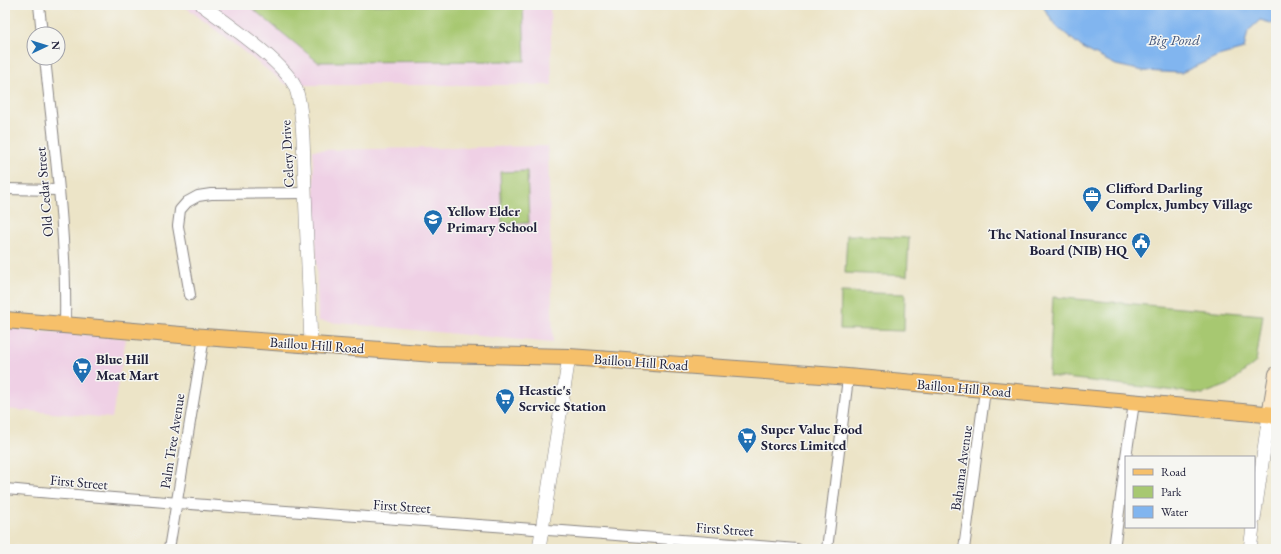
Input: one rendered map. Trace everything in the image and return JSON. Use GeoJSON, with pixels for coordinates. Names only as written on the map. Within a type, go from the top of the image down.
{"type":"FeatureCollection","features":[{"type":"Feature","properties":{"kind":"main road","name":"Baillou Hill Road"},"geometry":{"type":"LineString","coordinates":[[5,320],[204,337],[435,354],[568,356],[848,378],[1273,415]]}},
{"type":"Feature","properties":{"kind":"main road"},"geometry":{"type":"LineString","coordinates":[[1273,415],[1276,374]]}},
{"type":"Feature","properties":{"kind":"street"},"geometry":{"type":"LineString","coordinates":[[40,5],[41,26]]}},
{"type":"Feature","properties":{"kind":"street","name":"Celery Drive"},"geometry":{"type":"LineString","coordinates":[[202,5],[265,54],[287,74],[296,88],[301,111],[311,344]]}},
{"type":"Feature","properties":{"kind":"street","name":"Old Cedar Street"},"geometry":{"type":"LineString","coordinates":[[46,66],[66,292],[65,324]]}},
{"type":"Feature","properties":{"kind":"street"},"geometry":{"type":"LineString","coordinates":[[5,189],[58,190]]}},
{"type":"Feature","properties":{"kind":"street"},"geometry":{"type":"LineString","coordinates":[[190,295],[178,226],[180,210],[187,202],[198,196],[211,194],[305,193]]}},
{"type":"Feature","properties":{"kind":"street","name":"Palm Tree Avenue"},"geometry":{"type":"LineString","coordinates":[[169,549],[204,337]]}},
{"type":"Feature","properties":{"kind":"street"},"geometry":{"type":"LineString","coordinates":[[539,549],[568,356]]}},
{"type":"Feature","properties":{"kind":"street"},"geometry":{"type":"LineString","coordinates":[[827,549],[848,378]]}},
{"type":"Feature","properties":{"kind":"street","name":"Bahama Avenue"},"geometry":{"type":"LineString","coordinates":[[964,549],[985,390]]}},
{"type":"Feature","properties":{"kind":"street"},"geometry":{"type":"LineString","coordinates":[[1126,456],[1134,403]]}},
{"type":"Feature","properties":{"kind":"street"},"geometry":{"type":"LineString","coordinates":[[1255,514],[1273,415]]}},
{"type":"Feature","properties":{"kind":"street"},"geometry":{"type":"LineString","coordinates":[[1114,549],[1125,466]]}},
{"type":"Feature","properties":{"kind":"street","name":"First Street"},"geometry":{"type":"LineString","coordinates":[[5,489],[176,504],[797,549]]}},
{"type":"Feature","properties":{"kind":"street"},"geometry":{"type":"LineString","coordinates":[[1250,549],[1253,528]]}},
{"type":"Feature","properties":{"kind":"shaded area"},"geometry":{"type":"Polygon","coordinates":[[[183,5],[550,5],[552,85],[287,85],[183,5]]]}},
{"type":"Feature","properties":{"kind":"shaded area","name":"Yellow Elder Primary School"},"geometry":{"type":"Polygon","coordinates":[[[548,146],[553,343],[318,321],[313,150],[548,146]]]}},
{"type":"Feature","properties":{"kind":"shaded area"},"geometry":{"type":"Polygon","coordinates":[[[5,328],[126,338],[112,418],[5,409],[5,328]]]}},
{"type":"Feature","properties":{"kind":"green space"},"geometry":{"type":"Polygon","coordinates":[[[248,5],[523,5],[525,61],[318,62],[248,5]]]}},
{"type":"Feature","properties":{"kind":"green space"},"geometry":{"type":"Polygon","coordinates":[[[527,171],[529,223],[502,224],[500,172],[527,171]]]}},
{"type":"Feature","properties":{"kind":"green space"},"geometry":{"type":"Polygon","coordinates":[[[847,235],[909,238],[907,276],[845,273],[847,235]]]}},
{"type":"Feature","properties":{"kind":"green space"},"geometry":{"type":"Polygon","coordinates":[[[841,292],[905,294],[904,331],[840,329],[841,292]]]}},
{"type":"Feature","properties":{"kind":"green space"},"geometry":{"type":"Polygon","coordinates":[[[1053,297],[1263,315],[1256,362],[1228,385],[1203,394],[1049,376],[1053,297]]]}},
{"type":"Feature","properties":{"kind":"water","name":"Big Pond"},"geometry":{"type":"Polygon","coordinates":[[[1042,5],[1276,5],[1276,25],[1260,20],[1248,31],[1244,49],[1218,56],[1181,73],[1143,71],[1116,65],[1084,49],[1055,25],[1042,5]]]}},
{"type":"Feature","properties":{"kind":"place","name":"Clifford Darling Complex, Jumbey Village"},"geometry":{"type":"Point","coordinates":[1092,213]}},
{"type":"Feature","properties":{"kind":"place","name":"Yellow Elder Primary School"},"geometry":{"type":"Point","coordinates":[433,236]}},
{"type":"Feature","properties":{"kind":"place","name":"The National Insurance Board (NIB) HQ"},"geometry":{"type":"Point","coordinates":[1141,259]}},
{"type":"Feature","properties":{"kind":"place","name":"Blue Hill Meat Mart"},"geometry":{"type":"Point","coordinates":[82,384]}},
{"type":"Feature","properties":{"kind":"place","name":"Heastie's Service Station"},"geometry":{"type":"Point","coordinates":[505,415]}},
{"type":"Feature","properties":{"kind":"place","name":"Super Value Food Stores Limited"},"geometry":{"type":"Point","coordinates":[747,454]}}]}
